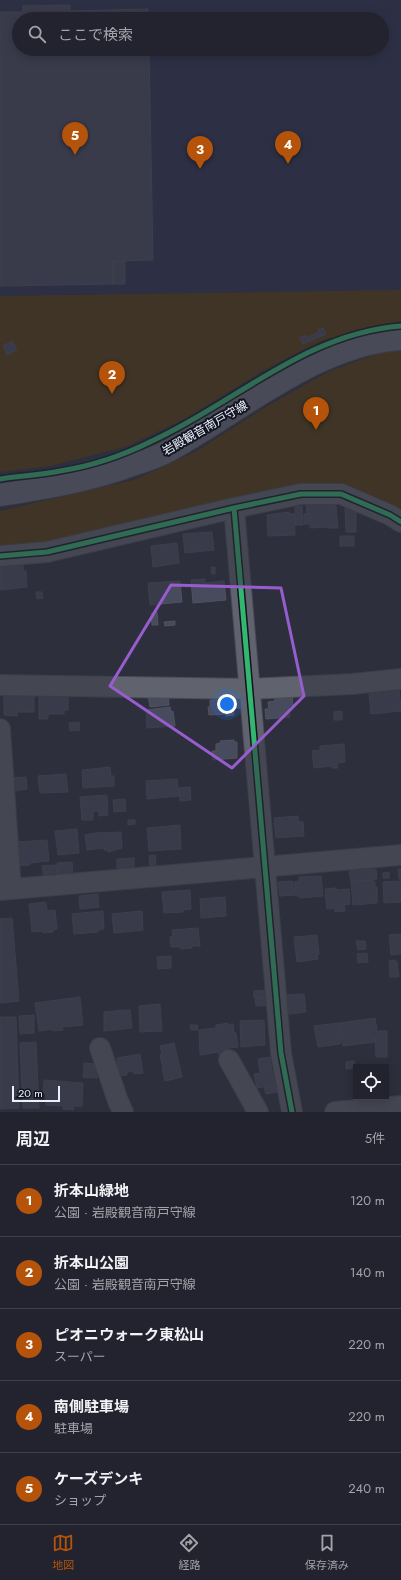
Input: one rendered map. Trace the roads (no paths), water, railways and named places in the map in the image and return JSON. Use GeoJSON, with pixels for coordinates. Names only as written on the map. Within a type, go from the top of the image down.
{"type":"FeatureCollection","features":[{"type":"Feature","properties":{"kind":"main road","name":"岩殿観音南戸守線"},"geometry":{"type":"LineString","coordinates":[[0,495],[72,483],[110,473],[142,462],[171,450],[288,378],[333,355],[373,343],[401,339]]}},
{"type":"Feature","properties":{"kind":"street"},"geometry":{"type":"LineString","coordinates":[[0,556],[47,552],[234,508],[301,494],[340,494],[390,515],[401,522]]}},
{"type":"Feature","properties":{"kind":"street"},"geometry":{"type":"LineString","coordinates":[[234,508],[281,1053],[292,1112]]}},
{"type":"Feature","properties":{"kind":"street"},"geometry":{"type":"LineString","coordinates":[[0,685],[250,689],[352,684],[401,679]]}},
{"type":"Feature","properties":{"kind":"street"},"geometry":{"type":"LineString","coordinates":[[0,729],[6,889],[401,855]]}},
{"type":"Feature","properties":{"kind":"street"},"geometry":{"type":"LineString","coordinates":[[100,1048],[123,1112]]}},
{"type":"Feature","properties":{"kind":"street"},"geometry":{"type":"LineString","coordinates":[[229,1060],[258,1112]]}},
{"type":"Feature","properties":{"kind":"street"},"geometry":{"type":"LineString","coordinates":[[335,1112],[401,1106]]}},
{"type":"Feature","properties":{"kind":"place","name":"ケーズデンキ"},"geometry":{"type":"Point","coordinates":[75,155]}},
{"type":"Feature","properties":{"kind":"place","name":"南側駐車場"},"geometry":{"type":"Point","coordinates":[288,164]}},
{"type":"Feature","properties":{"kind":"place","name":"ピオニウォーク東松山"},"geometry":{"type":"Point","coordinates":[200,169]}},
{"type":"Feature","properties":{"kind":"place","name":"折本山公園"},"geometry":{"type":"Point","coordinates":[112,394]}},
{"type":"Feature","properties":{"kind":"place","name":"折本山緑地"},"geometry":{"type":"Point","coordinates":[316,430]}}]}
